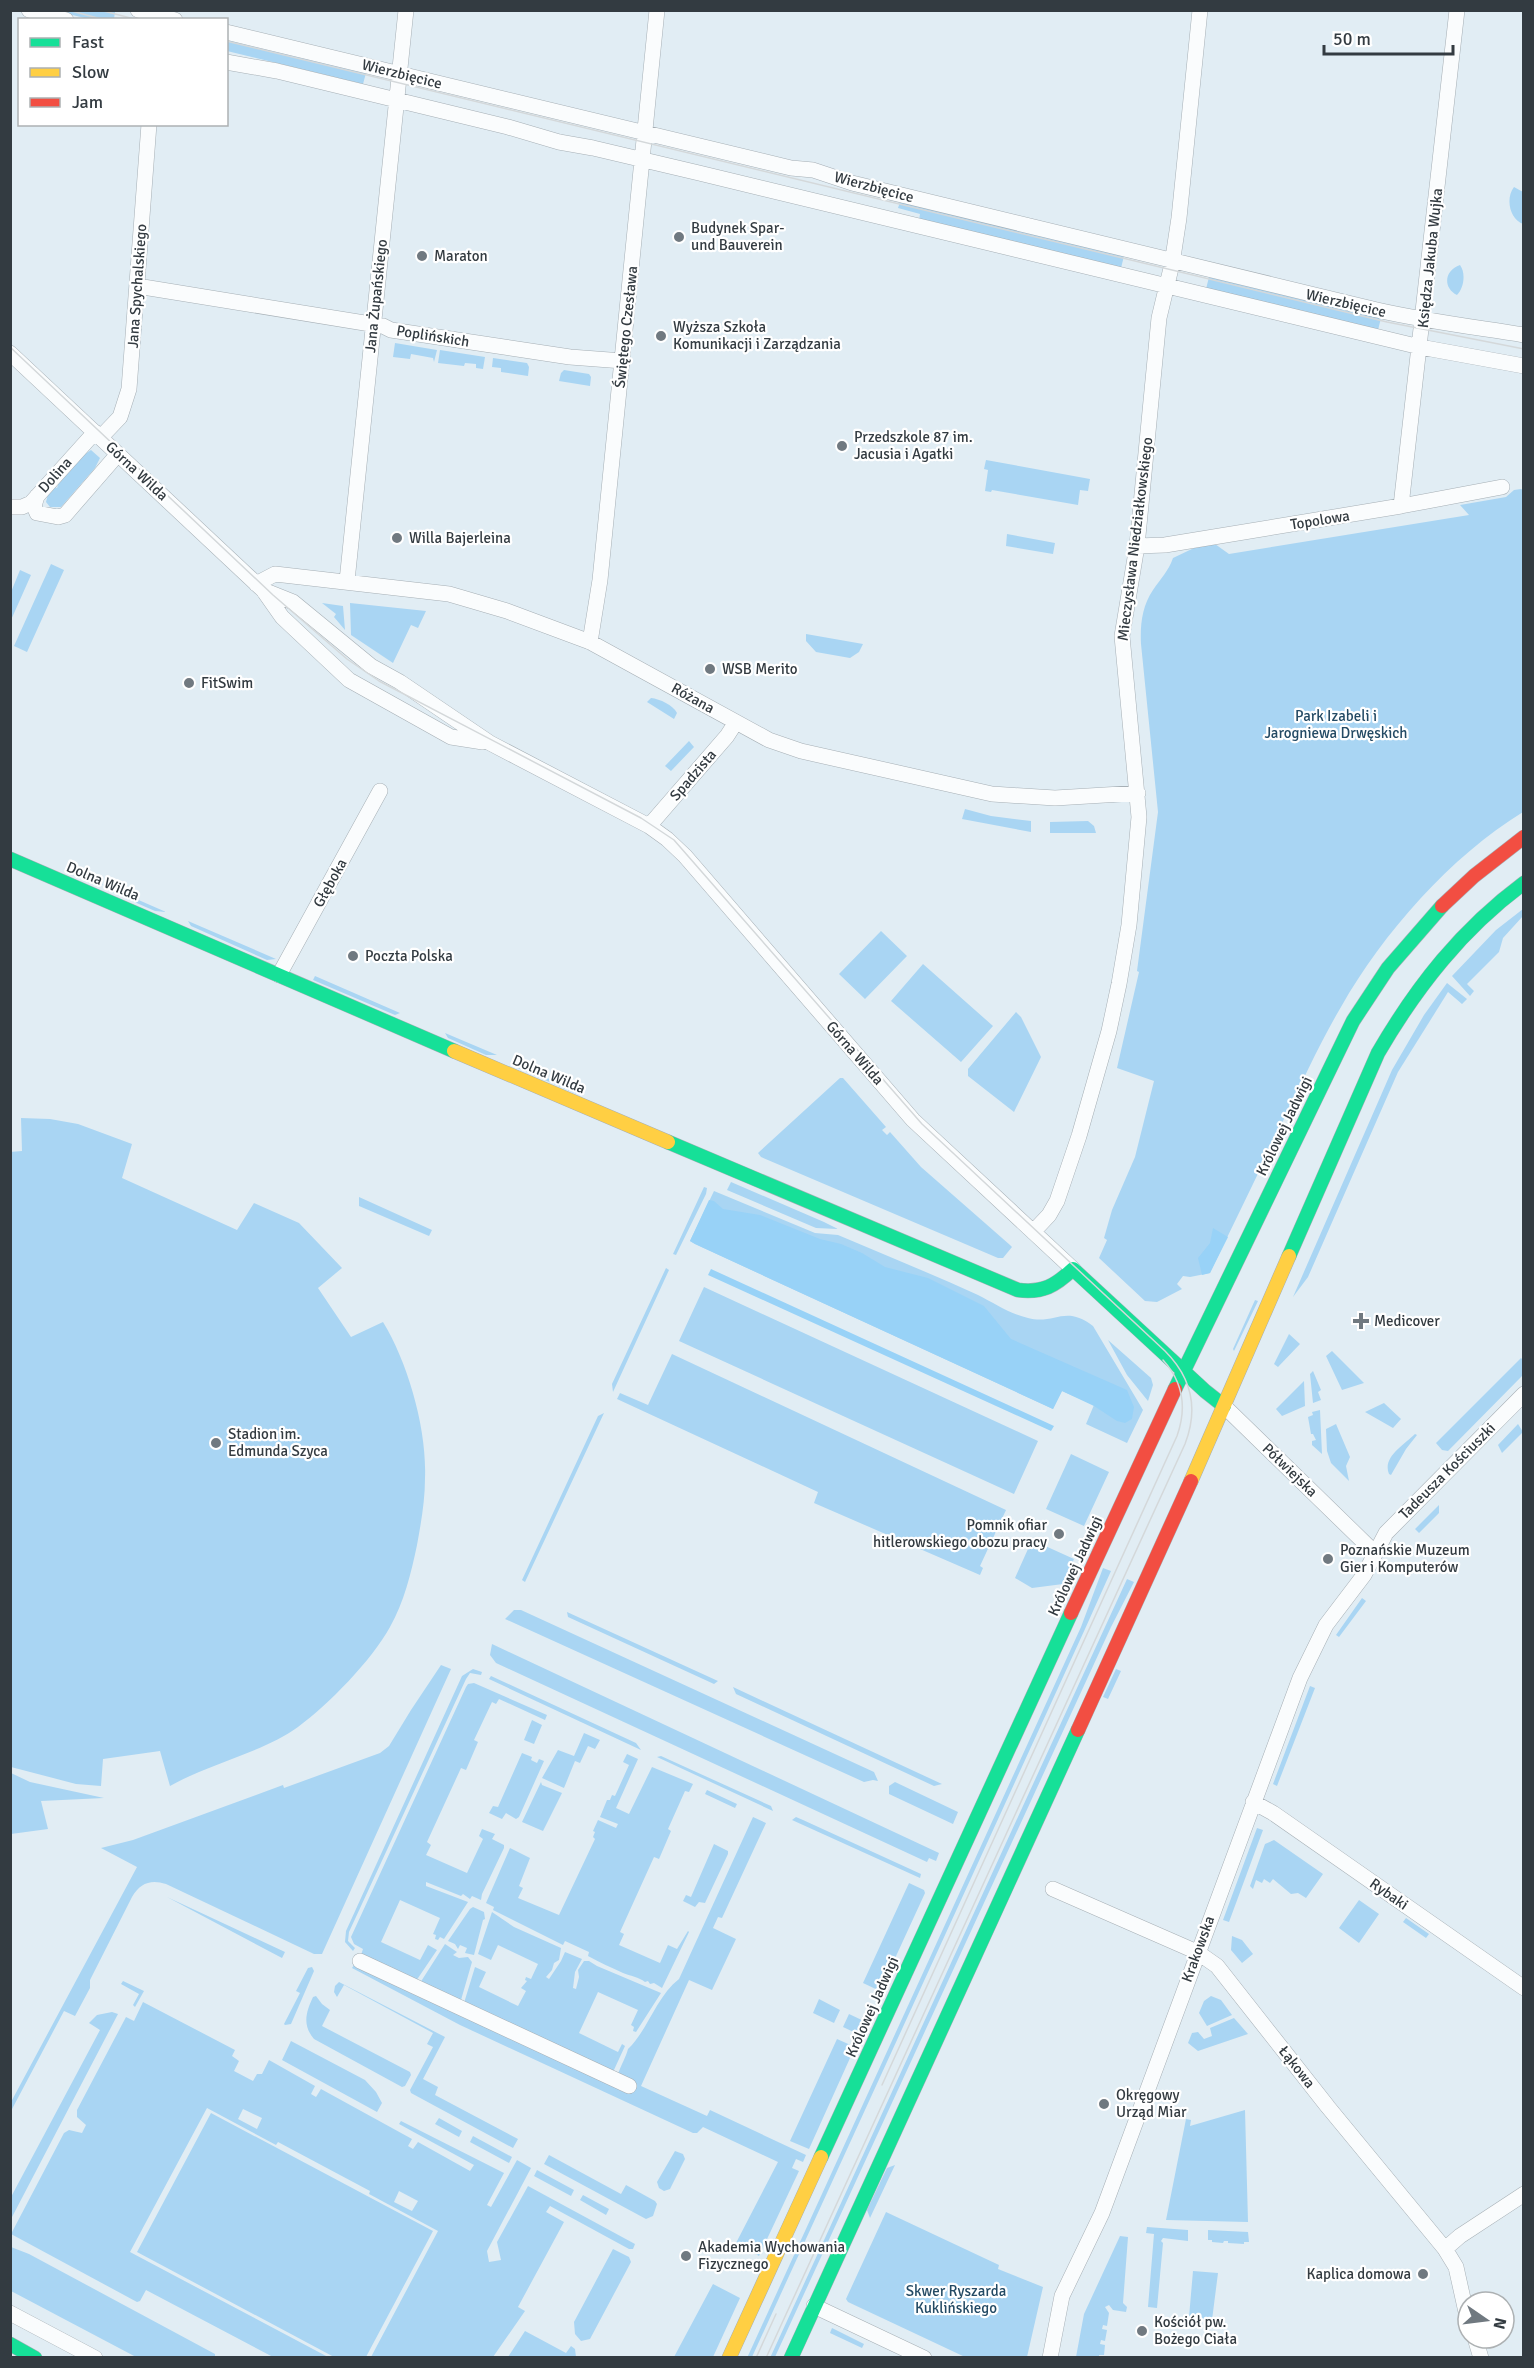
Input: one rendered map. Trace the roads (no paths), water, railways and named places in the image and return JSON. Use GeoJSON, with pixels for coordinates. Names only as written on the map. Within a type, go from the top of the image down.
{"type":"FeatureCollection","features":[{"type":"Feature","properties":{"kind":"street"},"geometry":{"type":"LineString","coordinates":[[29,10],[59,18]]}},
{"type":"Feature","properties":{"kind":"street"},"geometry":{"type":"LineString","coordinates":[[138,10],[157,15]]}},
{"type":"Feature","properties":{"kind":"street","name":"Jana Żupańskiego"},"geometry":{"type":"LineString","coordinates":[[347,581],[406,10]]}},
{"type":"Feature","properties":{"kind":"street","name":"Świętego Czesława"},"geometry":{"type":"LineString","coordinates":[[590,642],[601,572],[657,10]]}},
{"type":"Feature","properties":{"kind":"street","name":"Mieczysława Niedziałkowskiego"},"geometry":{"type":"LineString","coordinates":[[1033,1232],[1049,1215],[1057,1201],[1089,1103],[1109,1032],[1129,925],[1138,842],[1138,793],[1122,643],[1137,546],[1159,318],[1179,218],[1200,10]]}},
{"type":"Feature","properties":{"kind":"street","name":"Księdza Jakuba Wujka"},"geometry":{"type":"LineString","coordinates":[[1401,506],[1457,10]]}},
{"type":"Feature","properties":{"kind":"street","name":"Wierzbięcice"},"geometry":{"type":"LineString","coordinates":[[228,32],[791,168],[821,172],[852,183],[1423,320],[1524,335]]}},
{"type":"Feature","properties":{"kind":"street","name":"Wierzbięcice"},"geometry":{"type":"LineString","coordinates":[[228,62],[277,71],[508,127],[559,142],[641,159],[1420,347],[1524,366]]}},
{"type":"Feature","properties":{"kind":"street","name":"Jana Spychalskiego"},"geometry":{"type":"LineString","coordinates":[[98,435],[120,417],[128,394],[149,126]]}},
{"type":"Feature","properties":{"kind":"street","name":"Poplińskich"},"geometry":{"type":"LineString","coordinates":[[138,286],[374,325],[390,330],[570,357],[623,361]]}},
{"type":"Feature","properties":{"kind":"street","name":"Górna Wilda"},"geometry":{"type":"LineString","coordinates":[[10,353],[259,587],[282,617],[350,680],[451,737],[490,743]]}},
{"type":"Feature","properties":{"kind":"street","name":"Dolina"},"geometry":{"type":"LineString","coordinates":[[10,507],[29,505],[98,435]]}},
{"type":"Feature","properties":{"kind":"street"},"geometry":{"type":"LineString","coordinates":[[37,495],[34,506],[38,514],[58,517],[65,515],[118,454]]}},
{"type":"Feature","properties":{"kind":"street","name":"Topolowa"},"geometry":{"type":"LineString","coordinates":[[1137,546],[1165,545],[1502,487]]}},
{"type":"Feature","properties":{"kind":"street","name":"Różana"},"geometry":{"type":"LineString","coordinates":[[259,587],[275,574],[456,595],[590,642],[736,722],[788,747],[992,794],[1055,798],[1138,793]]}},
{"type":"Feature","properties":{"kind":"street","name":"Górna Wilda"},"geometry":{"type":"LineString","coordinates":[[259,587],[293,602],[370,666],[400,682],[490,743],[649,826],[667,839],[685,856],[913,1120],[1205,1391]]}},
{"type":"Feature","properties":{"kind":"street","name":"Spadzista"},"geometry":{"type":"LineString","coordinates":[[649,826],[727,736],[736,722]]}},
{"type":"Feature","properties":{"kind":"street","name":"Głęboka"},"geometry":{"type":"LineString","coordinates":[[279,975],[381,791]]}},
{"type":"Feature","properties":{"kind":"street","name":"Królowej Jadwigi"},"geometry":{"type":"LineString","coordinates":[[729,2358],[1184,1371],[1346,1037],[1367,999],[1404,949],[1437,911],[1485,865],[1524,837]]}},
{"type":"Feature","properties":{"kind":"street","name":"Dolna Wilda"},"geometry":{"type":"LineString","coordinates":[[10,859],[551,1093],[1018,1290],[1035,1293],[1049,1291],[1073,1269]]}},
{"type":"Feature","properties":{"kind":"street"},"geometry":{"type":"LineString","coordinates":[[791,2358],[1224,1406],[1360,1090],[1385,1040],[1406,1006],[1446,954],[1473,925],[1524,883]]}},
{"type":"Feature","properties":{"kind":"street","name":"Półwiejska"},"geometry":{"type":"LineString","coordinates":[[1205,1391],[1224,1406],[1374,1552]]}},
{"type":"Feature","properties":{"kind":"street","name":"Tadeusza Kościuszki"},"geometry":{"type":"LineString","coordinates":[[1374,1552],[1386,1533],[1524,1394]]}},
{"type":"Feature","properties":{"kind":"street","name":"Krakowska"},"geometry":{"type":"LineString","coordinates":[[1050,2358],[1062,2296],[1102,2212],[1300,1678],[1326,1625],[1364,1575],[1374,1552]]}},
{"type":"Feature","properties":{"kind":"street","name":"Rybaki"},"geometry":{"type":"LineString","coordinates":[[1253,1802],[1273,1813],[1524,1988]]}},
{"type":"Feature","properties":{"kind":"street","name":"Łąkowa"},"geometry":{"type":"LineString","coordinates":[[1053,1888],[1197,1952],[1217,1966],[1328,2107],[1445,2249],[1456,2267],[1461,2290]]}},
{"type":"Feature","properties":{"kind":"street"},"geometry":{"type":"LineString","coordinates":[[360,1961],[629,2086]]}},
{"type":"Feature","properties":{"kind":"street"},"geometry":{"type":"LineString","coordinates":[[1445,2249],[1460,2236],[1524,2194]]}},
{"type":"Feature","properties":{"kind":"street"},"geometry":{"type":"LineString","coordinates":[[814,2306],[924,2358]]}},
{"type":"Feature","properties":{"kind":"street"},"geometry":{"type":"LineString","coordinates":[[10,2313],[95,2358]]}},
{"type":"Feature","properties":{"kind":"street"},"geometry":{"type":"LineString","coordinates":[[10,2344],[35,2358]]}},
{"type":"Feature","properties":{"kind":"tram line"},"geometry":{"type":"LineString","coordinates":[[68,10],[98,18]]}},
{"type":"Feature","properties":{"kind":"tram line"},"geometry":{"type":"LineString","coordinates":[[100,10],[130,18]]}},
{"type":"Feature","properties":{"kind":"tram line"},"geometry":{"type":"LineString","coordinates":[[228,41],[1387,322],[1524,349]]}},
{"type":"Feature","properties":{"kind":"tram line"},"geometry":{"type":"LineString","coordinates":[[10,347],[273,595],[347,659],[379,681],[641,818],[674,840],[922,1124],[1165,1351],[1187,1383],[1192,1418],[1185,1444],[766,2358]]}},
{"type":"Feature","properties":{"kind":"tram line"},"geometry":{"type":"LineString","coordinates":[[882,2085],[1177,1436],[1182,1415],[1181,1396],[1175,1377],[1163,1360]]}},
{"type":"Feature","properties":{"kind":"tram line"},"geometry":{"type":"LineString","coordinates":[[756,2358],[776,2314]]}},
{"type":"Feature","properties":{"kind":"place","name":"Budynek Spar- und Bauverein"},"geometry":{"type":"Point","coordinates":[679,237]}},
{"type":"Feature","properties":{"kind":"place","name":"Maraton"},"geometry":{"type":"Point","coordinates":[422,256]}},
{"type":"Feature","properties":{"kind":"place","name":"Wyższa Szkoła Komunikacji i Zarządzania"},"geometry":{"type":"Point","coordinates":[661,336]}},
{"type":"Feature","properties":{"kind":"place","name":"Przedszkole 87 im. Jacusia i Agatki"},"geometry":{"type":"Point","coordinates":[842,446]}},
{"type":"Feature","properties":{"kind":"place","name":"Willa Bajerleina"},"geometry":{"type":"Point","coordinates":[397,538]}},
{"type":"Feature","properties":{"kind":"place","name":"WSB Merito"},"geometry":{"type":"Point","coordinates":[710,669]}},
{"type":"Feature","properties":{"kind":"place","name":"FitSwim"},"geometry":{"type":"Point","coordinates":[189,683]}},
{"type":"Feature","properties":{"kind":"place","name":"Poczta Polska"},"geometry":{"type":"Point","coordinates":[353,956]}},
{"type":"Feature","properties":{"kind":"place","name":"Medicover"},"geometry":{"type":"Point","coordinates":[1361,1321]}},
{"type":"Feature","properties":{"kind":"place","name":"Stadion im. Edmunda Szyca"},"geometry":{"type":"Point","coordinates":[216,1443]}},
{"type":"Feature","properties":{"kind":"place","name":"Pomnik ofiar hitlerowskiego obozu pracy"},"geometry":{"type":"Point","coordinates":[1059,1534]}},
{"type":"Feature","properties":{"kind":"place","name":"Poznańskie Muzeum Gier i Komputerów"},"geometry":{"type":"Point","coordinates":[1328,1559]}},
{"type":"Feature","properties":{"kind":"place","name":"Okręgowy Urząd Miar"},"geometry":{"type":"Point","coordinates":[1104,2104]}},
{"type":"Feature","properties":{"kind":"place","name":"Akademia Wychowania Fizycznego"},"geometry":{"type":"Point","coordinates":[686,2256]}},
{"type":"Feature","properties":{"kind":"place","name":"Kaplica domowa"},"geometry":{"type":"Point","coordinates":[1423,2274]}},
{"type":"Feature","properties":{"kind":"place","name":"Kościół pw. Bożego Ciała"},"geometry":{"type":"Point","coordinates":[1142,2331]}},
{"type":"Feature","properties":{"kind":"park label","name":"Park Izabeli i Jarogniewa Drwęskich"},"geometry":{"type":"Point","coordinates":[1336,724]}},
{"type":"Feature","properties":{"kind":"park label","name":"Skwer Ryszarda Kuklińskiego"},"geometry":{"type":"Point","coordinates":[956,2300]}}]}
